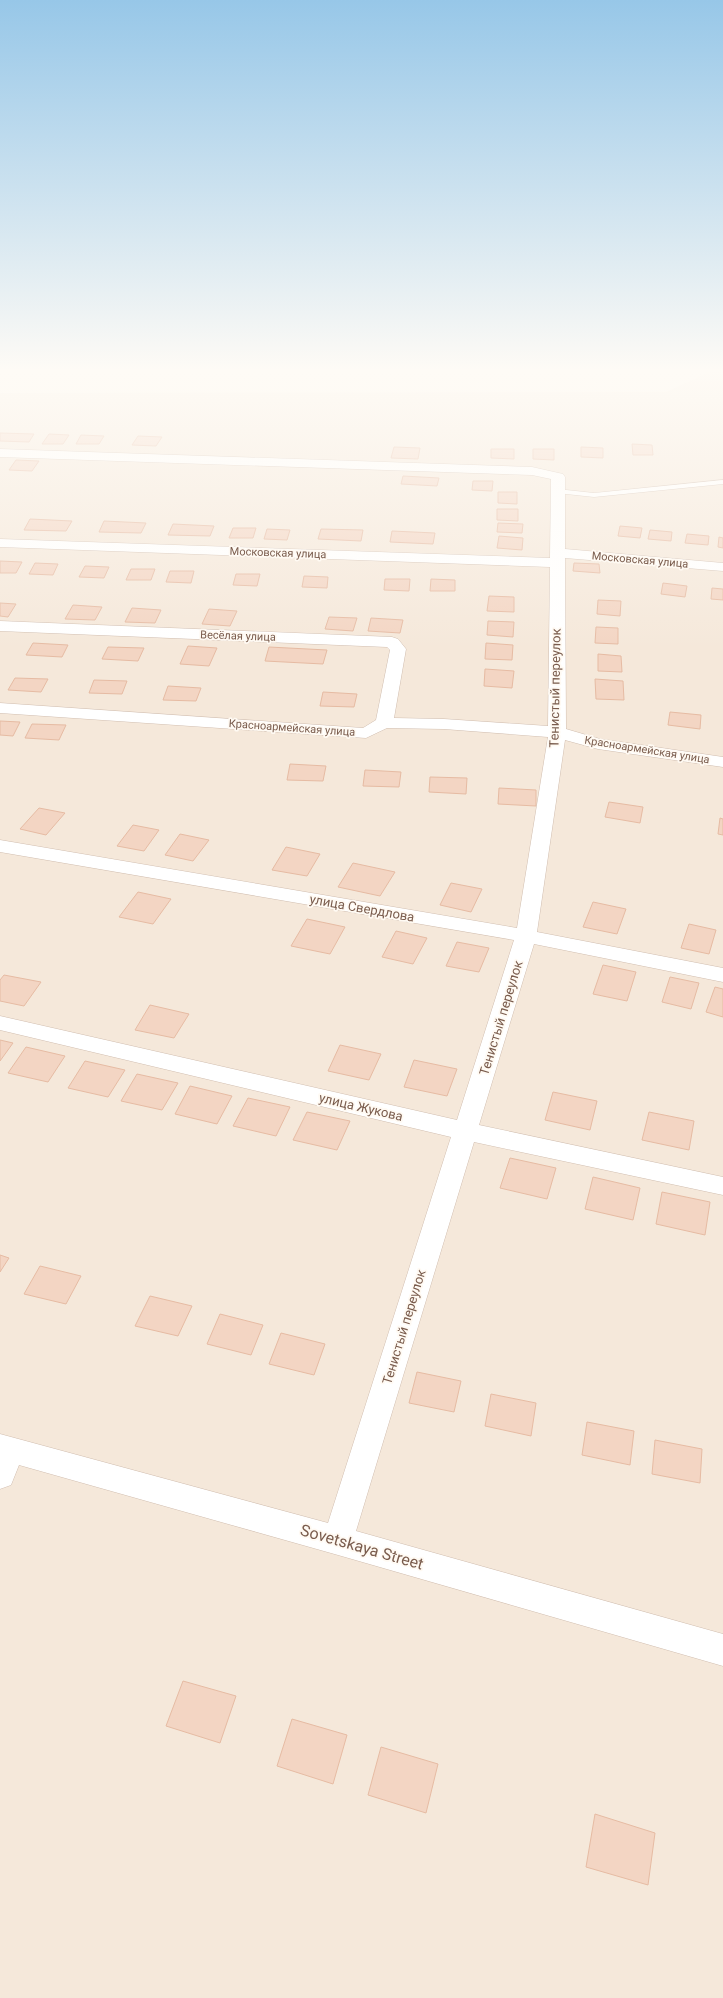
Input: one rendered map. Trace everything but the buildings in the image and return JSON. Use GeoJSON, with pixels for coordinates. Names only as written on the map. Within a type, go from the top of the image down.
{"type":"FeatureCollection","features":[{"type":"Feature","properties":{"kind":"street"},"geometry":{"type":"LineString","coordinates":[[303,463],[532,471],[557,484]]}},
{"type":"Feature","properties":{"kind":"street","name":"Тенистый переулок"},"geometry":{"type":"LineString","coordinates":[[338,1540],[526,936],[557,732],[557,484]]}},
{"type":"Feature","properties":{"kind":"street","name":"Московская улица"},"geometry":{"type":"LineString","coordinates":[[0,543],[557,558],[723,567]]}},
{"type":"Feature","properties":{"kind":"street","name":"Весёлая улица"},"geometry":{"type":"LineString","coordinates":[[0,626],[392,642],[398,649],[384,723]]}},
{"type":"Feature","properties":{"kind":"street","name":"Красноармейская улица"},"geometry":{"type":"LineString","coordinates":[[0,708],[366,733],[384,723],[444,724],[557,732],[598,744],[723,762]]}},
{"type":"Feature","properties":{"kind":"street","name":"улица Свердлова"},"geometry":{"type":"LineString","coordinates":[[0,846],[526,936],[723,975]]}},
{"type":"Feature","properties":{"kind":"street","name":"улица Жукова"},"geometry":{"type":"LineString","coordinates":[[0,1023],[465,1131],[723,1186]]}},
{"type":"Feature","properties":{"kind":"street","name":"Sovetskaya Street"},"geometry":{"type":"LineString","coordinates":[[4,1457],[338,1540],[723,1650]]}},
{"type":"Feature","properties":{"kind":"lane"},"geometry":{"type":"LineString","coordinates":[[557,484],[594,495],[723,482]]}},
{"type":"Feature","properties":{"kind":"shaded area"},"geometry":{"type":"Polygon","coordinates":[[[0,463],[723,463],[723,1998],[0,1998],[0,463]]]}}]}
